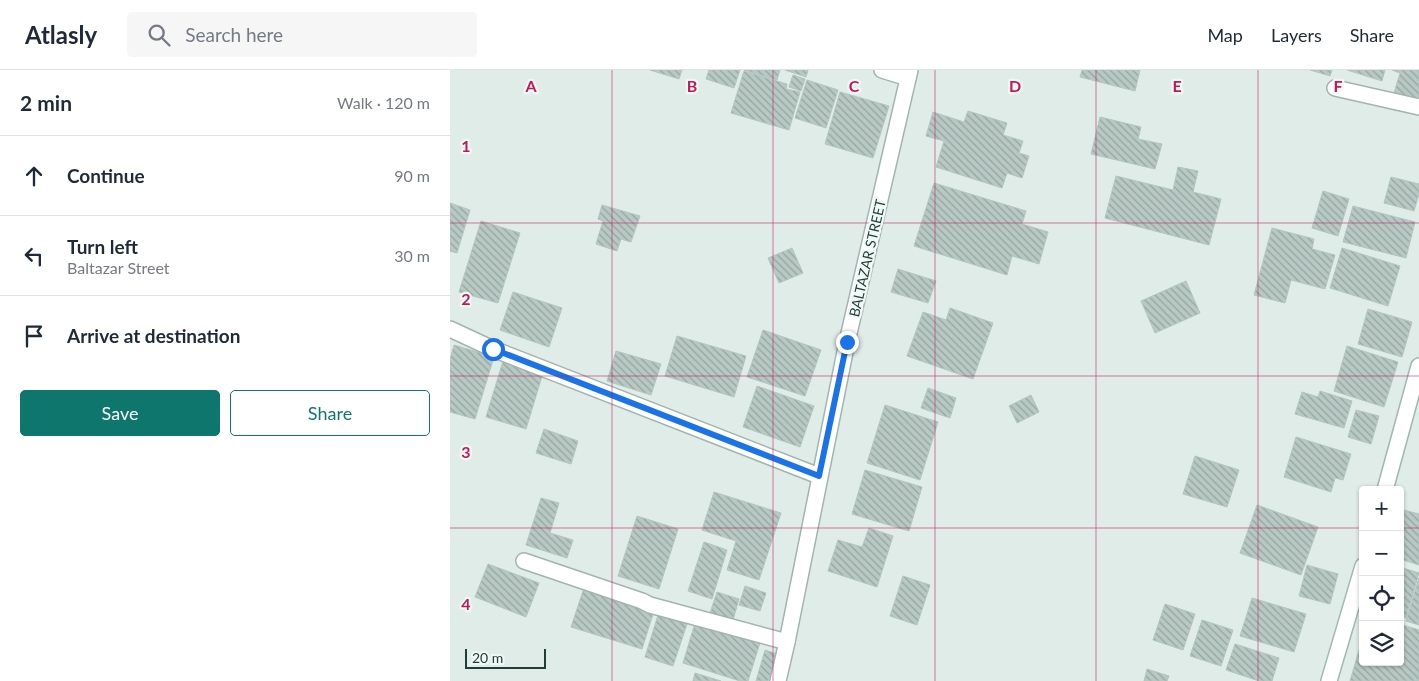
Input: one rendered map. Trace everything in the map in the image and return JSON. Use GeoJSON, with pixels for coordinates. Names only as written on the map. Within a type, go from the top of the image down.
{"type":"FeatureCollection","features":[{"type":"Feature","properties":{"kind":"street"},"geometry":{"type":"LineString","coordinates":[[882,70],[909,74]]}},
{"type":"Feature","properties":{"kind":"street","name":"BALTAZAR STREET"},"geometry":{"type":"LineString","coordinates":[[778,681],[847,342],[909,74]]}},
{"type":"Feature","properties":{"kind":"street"},"geometry":{"type":"LineString","coordinates":[[1336,88],[1419,107]]}},
{"type":"Feature","properties":{"kind":"street"},"geometry":{"type":"LineString","coordinates":[[450,329],[493,349],[819,476]]}},
{"type":"Feature","properties":{"kind":"street"},"geometry":{"type":"LineString","coordinates":[[1386,486],[1419,366]]}},
{"type":"Feature","properties":{"kind":"street"},"geometry":{"type":"LineString","coordinates":[[524,561],[642,600],[650,605],[787,642]]}},
{"type":"Feature","properties":{"kind":"street"},"geometry":{"type":"LineString","coordinates":[[1328,681],[1360,576]]}},
{"type":"Feature","properties":{"kind":"building"},"geometry":{"type":"Polygon","coordinates":[[[650,70],[682,70],[679,79],[650,70]]]}},
{"type":"Feature","properties":{"kind":"building"},"geometry":{"type":"Polygon","coordinates":[[[709,70],[740,70],[734,88],[706,79],[709,70]]]}},
{"type":"Feature","properties":{"kind":"building"},"geometry":{"type":"Polygon","coordinates":[[[744,70],[780,70],[777,80],[744,70]]]}},
{"type":"Feature","properties":{"kind":"building"},"geometry":{"type":"Polygon","coordinates":[[[785,70],[808,70],[806,77],[785,70]]]}},
{"type":"Feature","properties":{"kind":"building"},"geometry":{"type":"Polygon","coordinates":[[[1082,70],[1140,70],[1135,91],[1080,77],[1082,70]]]}},
{"type":"Feature","properties":{"kind":"building"},"geometry":{"type":"Polygon","coordinates":[[[1310,70],[1332,70],[1330,76],[1310,70]]]}},
{"type":"Feature","properties":{"kind":"building"},"geometry":{"type":"Polygon","coordinates":[[[1347,70],[1385,70],[1382,81],[1347,70]]]}},
{"type":"Feature","properties":{"kind":"building"},"geometry":{"type":"Polygon","coordinates":[[[1392,70],[1419,70],[1419,101],[1394,93],[1400,73],[1392,70]]]}},
{"type":"Feature","properties":{"kind":"building"},"geometry":{"type":"Polygon","coordinates":[[[744,71],[787,84],[786,89],[800,92],[789,130],[731,113],[744,71]]]}},
{"type":"Feature","properties":{"kind":"building"},"geometry":{"type":"Polygon","coordinates":[[[793,75],[805,79],[801,91],[789,87],[793,75]]]}},
{"type":"Feature","properties":{"kind":"building"},"geometry":{"type":"Polygon","coordinates":[[[807,80],[838,90],[826,128],[795,118],[807,80]]]}},
{"type":"Feature","properties":{"kind":"building"},"geometry":{"type":"Polygon","coordinates":[[[840,92],[889,106],[873,158],[825,144],[840,92]]]}},
{"type":"Feature","properties":{"kind":"building"},"geometry":{"type":"Polygon","coordinates":[[[968,111],[1007,123],[1003,135],[1023,141],[1019,153],[1029,156],[1022,178],[1007,173],[1002,188],[936,167],[944,141],[926,136],[933,112],[964,122],[968,111]]]}},
{"type":"Feature","properties":{"kind":"building"},"geometry":{"type":"Polygon","coordinates":[[[1100,117],[1141,127],[1138,139],[1162,144],[1155,169],[1091,154],[1100,117]]]}},
{"type":"Feature","properties":{"kind":"building"},"geometry":{"type":"Polygon","coordinates":[[[1178,167],[1198,171],[1193,192],[1221,199],[1209,245],[1105,218],[1116,176],[1173,190],[1178,167]]]}},
{"type":"Feature","properties":{"kind":"building"},"geometry":{"type":"Polygon","coordinates":[[[1391,177],[1419,184],[1419,194],[1414,211],[1384,203],[1391,177]]]}},
{"type":"Feature","properties":{"kind":"building"},"geometry":{"type":"Polygon","coordinates":[[[934,183],[1026,211],[1022,224],[1048,232],[1039,264],[1012,256],[1007,275],[914,246],[934,183]]]}},
{"type":"Feature","properties":{"kind":"building"},"geometry":{"type":"Polygon","coordinates":[[[1323,191],[1349,199],[1338,236],[1312,228],[1323,191]]]}},
{"type":"Feature","properties":{"kind":"building"},"geometry":{"type":"Polygon","coordinates":[[[450,203],[470,210],[457,253],[450,251],[450,203]]]}},
{"type":"Feature","properties":{"kind":"building"},"geometry":{"type":"Polygon","coordinates":[[[602,205],[640,216],[631,242],[621,239],[617,251],[596,244],[603,221],[598,219],[602,205]]]}},
{"type":"Feature","properties":{"kind":"building"},"geometry":{"type":"Polygon","coordinates":[[[1353,206],[1415,222],[1406,258],[1343,242],[1353,206]]]}},
{"type":"Feature","properties":{"kind":"building"},"geometry":{"type":"Polygon","coordinates":[[[481,221],[520,233],[498,303],[459,292],[481,221]]]}},
{"type":"Feature","properties":{"kind":"building"},"geometry":{"type":"Polygon","coordinates":[[[1272,228],[1314,239],[1312,249],[1335,255],[1325,289],[1291,280],[1285,303],[1254,295],[1272,228]]]}},
{"type":"Feature","properties":{"kind":"building"},"geometry":{"type":"Polygon","coordinates":[[[792,248],[803,273],[779,283],[768,258],[792,248]]]}},
{"type":"Feature","properties":{"kind":"building"},"geometry":{"type":"Polygon","coordinates":[[[1342,248],[1400,266],[1388,306],[1330,288],[1342,248]]]}},
{"type":"Feature","properties":{"kind":"building"},"geometry":{"type":"Polygon","coordinates":[[[898,269],[936,281],[928,303],[891,292],[898,269]]]}},
{"type":"Feature","properties":{"kind":"building"},"geometry":{"type":"Polygon","coordinates":[[[1186,281],[1200,313],[1155,333],[1141,301],[1186,281]]]}},
{"type":"Feature","properties":{"kind":"building"},"geometry":{"type":"Polygon","coordinates":[[[513,292],[562,308],[549,347],[500,330],[513,292]]]}},
{"type":"Feature","properties":{"kind":"building"},"geometry":{"type":"Polygon","coordinates":[[[950,308],[993,323],[973,379],[907,356],[923,312],[946,320],[950,308]]]}},
{"type":"Feature","properties":{"kind":"building"},"geometry":{"type":"Polygon","coordinates":[[[1368,309],[1412,322],[1402,357],[1358,344],[1368,309]]]}},
{"type":"Feature","properties":{"kind":"building"},"geometry":{"type":"Polygon","coordinates":[[[763,330],[821,350],[805,396],[747,377],[763,330]]]}},
{"type":"Feature","properties":{"kind":"building"},"geometry":{"type":"Polygon","coordinates":[[[677,336],[746,356],[734,397],[665,376],[677,336]]]}},
{"type":"Feature","properties":{"kind":"building"},"geometry":{"type":"Polygon","coordinates":[[[454,345],[494,357],[475,419],[450,412],[450,359],[454,345]]]}},
{"type":"Feature","properties":{"kind":"building"},"geometry":{"type":"Polygon","coordinates":[[[1347,346],[1398,362],[1384,407],[1334,391],[1347,346]]]}},
{"type":"Feature","properties":{"kind":"building"},"geometry":{"type":"Polygon","coordinates":[[[616,351],[661,364],[651,395],[607,381],[616,351]]]}},
{"type":"Feature","properties":{"kind":"building"},"geometry":{"type":"Polygon","coordinates":[[[503,361],[543,373],[526,429],[486,417],[503,361]]]}},
{"type":"Feature","properties":{"kind":"building"},"geometry":{"type":"Polygon","coordinates":[[[757,386],[814,406],[800,447],[743,427],[757,386]]]}},
{"type":"Feature","properties":{"kind":"building"},"geometry":{"type":"Polygon","coordinates":[[[928,388],[956,398],[950,418],[921,408],[928,388]]]}},
{"type":"Feature","properties":{"kind":"building"},"geometry":{"type":"Polygon","coordinates":[[[1320,391],[1352,401],[1344,428],[1295,414],[1302,392],[1318,397],[1320,391]]]}},
{"type":"Feature","properties":{"kind":"building"},"geometry":{"type":"Polygon","coordinates":[[[1031,395],[1039,412],[1017,423],[1009,406],[1031,395]]]}},
{"type":"Feature","properties":{"kind":"building"},"geometry":{"type":"Polygon","coordinates":[[[885,405],[938,422],[920,480],[867,463],[885,405]]]}},
{"type":"Feature","properties":{"kind":"building"},"geometry":{"type":"Polygon","coordinates":[[[1356,410],[1379,416],[1371,444],[1348,437],[1356,410]]]}},
{"type":"Feature","properties":{"kind":"building"},"geometry":{"type":"Polygon","coordinates":[[[544,429],[578,441],[571,464],[536,453],[544,429]]]}},
{"type":"Feature","properties":{"kind":"building"},"geometry":{"type":"Polygon","coordinates":[[[1296,437],[1351,454],[1343,480],[1335,478],[1331,492],[1284,477],[1296,437]]]}},
{"type":"Feature","properties":{"kind":"building"},"geometry":{"type":"Polygon","coordinates":[[[1195,456],[1239,470],[1227,507],[1183,494],[1195,456]]]}},
{"type":"Feature","properties":{"kind":"building"},"geometry":{"type":"Polygon","coordinates":[[[865,470],[922,487],[909,531],[852,514],[865,470]]]}},
{"type":"Feature","properties":{"kind":"building"},"geometry":{"type":"Polygon","coordinates":[[[714,492],[781,513],[759,580],[727,570],[736,541],[702,530],[714,492]]]}},
{"type":"Feature","properties":{"kind":"building"},"geometry":{"type":"Polygon","coordinates":[[[541,498],[559,503],[550,533],[573,540],[567,558],[526,545],[541,498]]]}},
{"type":"Feature","properties":{"kind":"building"},"geometry":{"type":"Polygon","coordinates":[[[1257,505],[1318,527],[1301,575],[1240,553],[1257,505]]]}},
{"type":"Feature","properties":{"kind":"building"},"geometry":{"type":"Polygon","coordinates":[[[1404,510],[1419,514],[1419,565],[1404,560],[1404,510]]]}},
{"type":"Feature","properties":{"kind":"building"},"geometry":{"type":"Polygon","coordinates":[[[637,516],[678,529],[659,589],[618,576],[637,516]]]}},
{"type":"Feature","properties":{"kind":"building"},"geometry":{"type":"Polygon","coordinates":[[[869,528],[893,536],[877,587],[828,571],[838,540],[862,547],[869,528]]]}},
{"type":"Feature","properties":{"kind":"building"},"geometry":{"type":"Polygon","coordinates":[[[704,542],[727,550],[712,599],[688,591],[704,542]]]}},
{"type":"Feature","properties":{"kind":"building"},"geometry":{"type":"Polygon","coordinates":[[[488,564],[539,583],[526,617],[475,597],[488,564]]]}},
{"type":"Feature","properties":{"kind":"building"},"geometry":{"type":"Polygon","coordinates":[[[1307,565],[1338,574],[1330,604],[1299,596],[1307,565]]]}},
{"type":"Feature","properties":{"kind":"building"},"geometry":{"type":"Polygon","coordinates":[[[1404,568],[1419,573],[1406,618],[1404,617],[1404,568]]]}},
{"type":"Feature","properties":{"kind":"building"},"geometry":{"type":"Polygon","coordinates":[[[903,576],[930,585],[917,625],[890,616],[903,576]]]}},
{"type":"Feature","properties":{"kind":"building"},"geometry":{"type":"Polygon","coordinates":[[[1419,578],[1419,625],[1406,621],[1419,578]]]}},
{"type":"Feature","properties":{"kind":"building"},"geometry":{"type":"Polygon","coordinates":[[[745,586],[766,593],[760,611],[739,605],[745,586]]]}},
{"type":"Feature","properties":{"kind":"building"},"geometry":{"type":"Polygon","coordinates":[[[584,588],[654,611],[642,649],[571,627],[584,588]]]}},
{"type":"Feature","properties":{"kind":"building"},"geometry":{"type":"Polygon","coordinates":[[[717,592],[739,599],[733,620],[710,613],[717,592]]]}},
{"type":"Feature","properties":{"kind":"building"},"geometry":{"type":"Polygon","coordinates":[[[1252,598],[1306,614],[1294,652],[1240,636],[1252,598]]]}},
{"type":"Feature","properties":{"kind":"building"},"geometry":{"type":"Polygon","coordinates":[[[1165,604],[1195,614],[1183,650],[1153,640],[1165,604]]]}},
{"type":"Feature","properties":{"kind":"building"},"geometry":{"type":"Polygon","coordinates":[[[658,615],[687,624],[673,666],[645,657],[658,615]]]}},
{"type":"Feature","properties":{"kind":"building"},"geometry":{"type":"Polygon","coordinates":[[[1202,620],[1233,630],[1221,666],[1190,656],[1202,620]]]}},
{"type":"Feature","properties":{"kind":"building"},"geometry":{"type":"Polygon","coordinates":[[[695,623],[760,643],[748,681],[740,681],[683,663],[695,623]]]}},
{"type":"Feature","properties":{"kind":"building"},"geometry":{"type":"Polygon","coordinates":[[[1404,625],[1419,630],[1419,681],[1350,681],[1359,650],[1359,666],[1404,666],[1404,625]]]}},
{"type":"Feature","properties":{"kind":"building"},"geometry":{"type":"Polygon","coordinates":[[[1235,644],[1279,658],[1272,681],[1259,681],[1226,670],[1235,644]]]}},
{"type":"Feature","properties":{"kind":"building"},"geometry":{"type":"Polygon","coordinates":[[[765,650],[777,654],[768,681],[756,681],[765,650]]]}},
{"type":"Feature","properties":{"kind":"building"},"geometry":{"type":"Polygon","coordinates":[[[1147,669],[1169,676],[1167,681],[1144,681],[1147,669]]]}},
{"type":"Feature","properties":{"kind":"building"},"geometry":{"type":"Polygon","coordinates":[[[695,673],[721,681],[693,681],[695,673]]]}},
{"type":"Feature","properties":{"kind":"route"},"geometry":{"type":"LineString","coordinates":[[493,349],[819,476],[847,342]]}}]}
